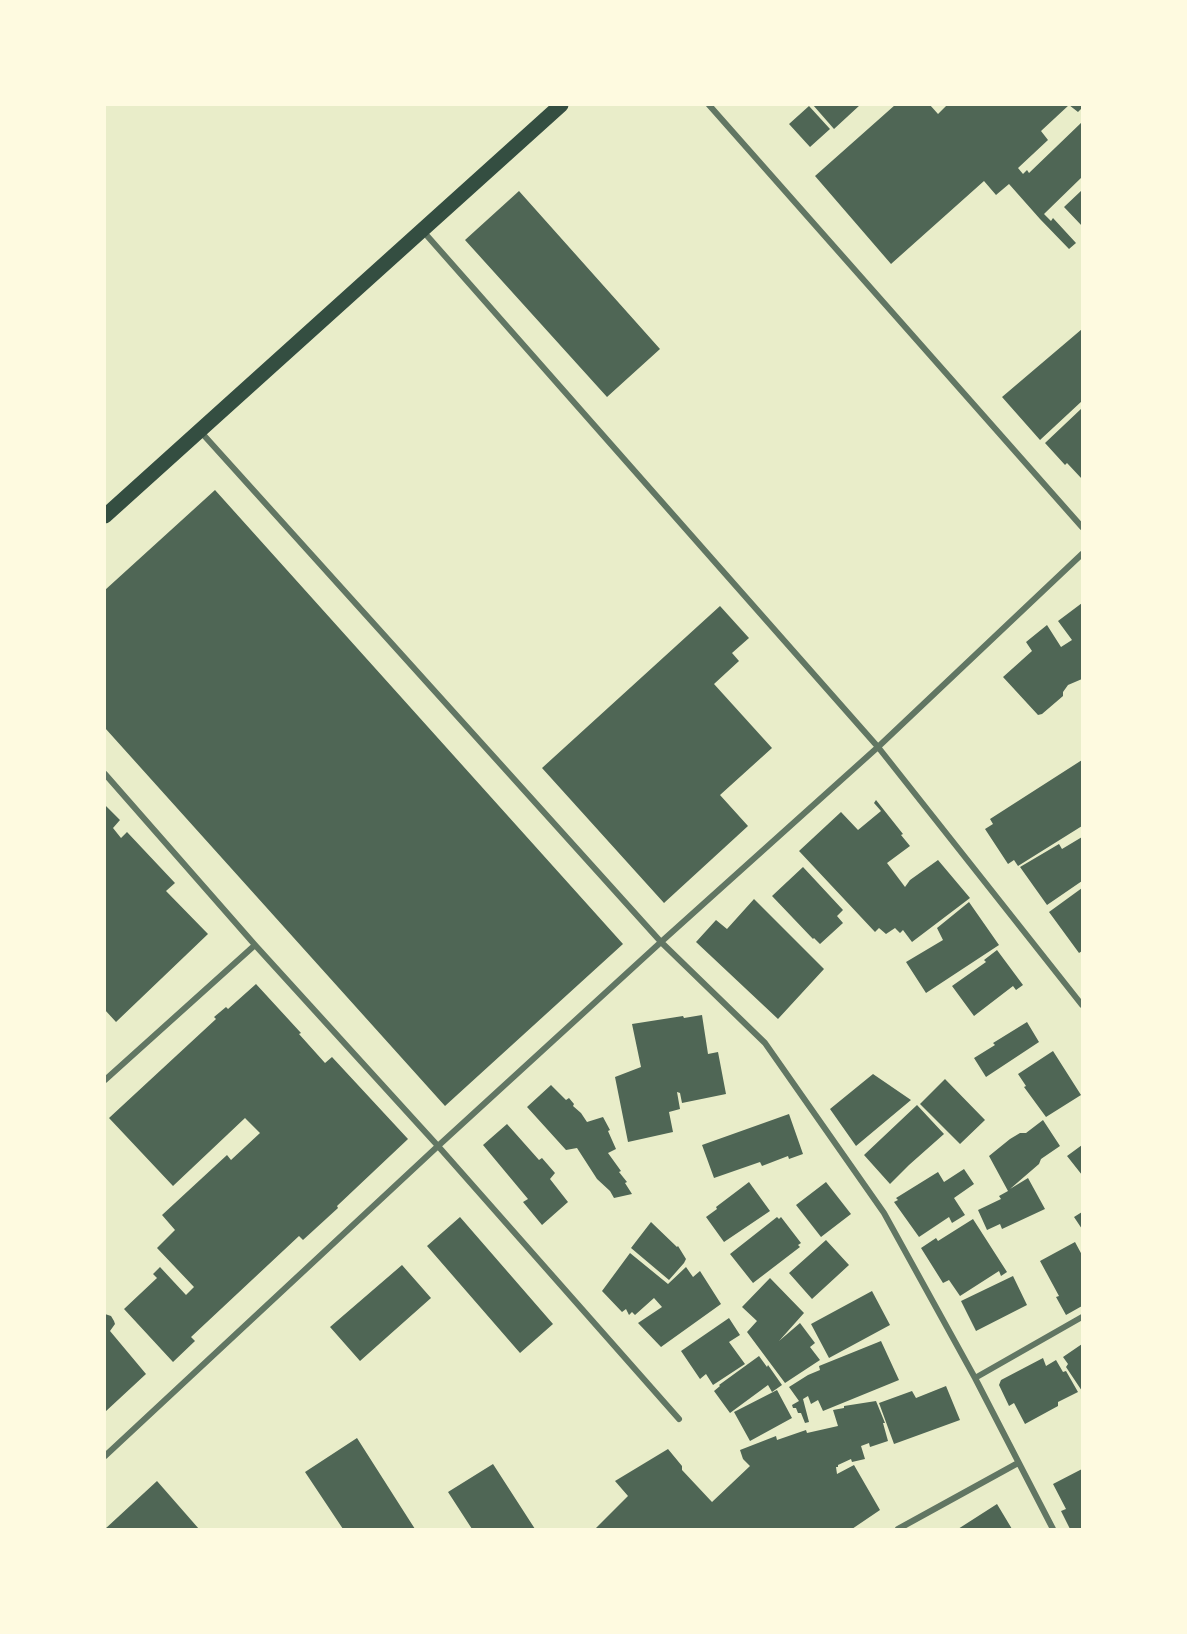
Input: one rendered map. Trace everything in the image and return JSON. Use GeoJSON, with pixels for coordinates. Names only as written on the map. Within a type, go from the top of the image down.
{"type":"FeatureCollection","features":[{"type":"Feature","properties":{"kind":"main road"},"geometry":{"type":"LineString","coordinates":[[105,516],[561,105]]}},
{"type":"Feature","properties":{"kind":"street"},"geometry":{"type":"LineString","coordinates":[[709,105],[1082,527]]}},
{"type":"Feature","properties":{"kind":"street"},"geometry":{"type":"LineString","coordinates":[[421,230],[878,747],[1082,1005]]}},
{"type":"Feature","properties":{"kind":"street"},"geometry":{"type":"LineString","coordinates":[[199,430],[661,942],[765,1043],[884,1213],[975,1378],[1053,1529]]}},
{"type":"Feature","properties":{"kind":"street"},"geometry":{"type":"LineString","coordinates":[[105,1456],[438,1146],[878,747],[1082,554]]}},
{"type":"Feature","properties":{"kind":"street"},"geometry":{"type":"LineString","coordinates":[[105,774],[679,1419]]}},
{"type":"Feature","properties":{"kind":"street"},"geometry":{"type":"LineString","coordinates":[[105,1080],[255,945]]}},
{"type":"Feature","properties":{"kind":"street"},"geometry":{"type":"LineString","coordinates":[[975,1378],[1082,1317]]}},
{"type":"Feature","properties":{"kind":"street"},"geometry":{"type":"LineString","coordinates":[[898,1529],[1018,1463]]}},
{"type":"Feature","properties":{"kind":"building"},"geometry":{"type":"Polygon","coordinates":[[[813,105],[860,105],[834,129],[813,105]]]}},
{"type":"Feature","properties":{"kind":"building"},"geometry":{"type":"Polygon","coordinates":[[[895,105],[930,105],[938,114],[947,105],[1069,105],[1041,131],[1048,140],[1018,168],[1023,174],[1027,170],[1029,173],[1082,122],[1082,177],[1044,214],[1051,221],[1053,218],[1076,243],[1069,249],[1009,184],[996,195],[984,181],[891,264],[815,176],[895,105]]]}},
{"type":"Feature","properties":{"kind":"building"},"geometry":{"type":"Polygon","coordinates":[[[1069,105],[1082,105],[1082,108],[1078,112],[1069,105]]]}},
{"type":"Feature","properties":{"kind":"building"},"geometry":{"type":"Polygon","coordinates":[[[809,106],[830,129],[810,147],[789,124],[809,106]]]}},
{"type":"Feature","properties":{"kind":"building"},"geometry":{"type":"Polygon","coordinates":[[[1082,190],[1082,226],[1064,207],[1082,190]]]}},
{"type":"Feature","properties":{"kind":"building"},"geometry":{"type":"Polygon","coordinates":[[[519,191],[660,349],[607,397],[465,240],[519,191]]]}},
{"type":"Feature","properties":{"kind":"building"},"geometry":{"type":"Polygon","coordinates":[[[1082,329],[1082,401],[1040,440],[1002,397],[1082,329]]]}},
{"type":"Feature","properties":{"kind":"building"},"geometry":{"type":"Polygon","coordinates":[[[1082,408],[1082,479],[1067,463],[1065,465],[1045,443],[1082,408]]]}},
{"type":"Feature","properties":{"kind":"building"},"geometry":{"type":"Polygon","coordinates":[[[215,490],[623,944],[445,1106],[105,728],[105,590],[215,490]]]}},
{"type":"Feature","properties":{"kind":"building"},"geometry":{"type":"Polygon","coordinates":[[[1082,603],[1082,679],[1068,685],[1063,696],[1038,715],[1003,677],[1032,651],[1026,642],[1047,625],[1061,647],[1072,640],[1058,621],[1082,603]]]}},
{"type":"Feature","properties":{"kind":"building"},"geometry":{"type":"Polygon","coordinates":[[[720,606],[749,638],[732,653],[739,661],[714,684],[772,748],[720,795],[748,826],[664,903],[542,768],[720,606]]]}},
{"type":"Feature","properties":{"kind":"building"},"geometry":{"type":"Polygon","coordinates":[[[1082,760],[1082,826],[1018,866],[1014,860],[1008,864],[985,829],[993,824],[990,819],[1082,760]]]}},
{"type":"Feature","properties":{"kind":"building"},"geometry":{"type":"Polygon","coordinates":[[[876,800],[910,846],[887,863],[905,887],[910,880],[938,860],[970,898],[912,942],[903,930],[900,933],[895,928],[886,934],[879,928],[875,932],[799,851],[841,812],[858,830],[881,811],[874,803],[876,800]]]}},
{"type":"Feature","properties":{"kind":"building"},"geometry":{"type":"Polygon","coordinates":[[[105,805],[120,820],[113,828],[121,838],[127,832],[175,883],[166,891],[208,934],[116,1022],[105,1010],[105,805]]]}},
{"type":"Feature","properties":{"kind":"building"},"geometry":{"type":"Polygon","coordinates":[[[1082,837],[1082,881],[1047,905],[1020,867],[1059,844],[1062,849],[1082,837]]]}},
{"type":"Feature","properties":{"kind":"building"},"geometry":{"type":"Polygon","coordinates":[[[803,867],[843,910],[837,916],[843,923],[820,944],[772,896],[803,867]]]}},
{"type":"Feature","properties":{"kind":"building"},"geometry":{"type":"Polygon","coordinates":[[[1082,888],[1082,951],[1079,953],[1049,912],[1082,888]]]}},
{"type":"Feature","properties":{"kind":"building"},"geometry":{"type":"Polygon","coordinates":[[[754,899],[824,969],[778,1019],[696,942],[716,920],[727,929],[754,899]]]}},
{"type":"Feature","properties":{"kind":"building"},"geometry":{"type":"Polygon","coordinates":[[[969,902],[999,945],[926,993],[906,962],[943,940],[937,928],[969,902]]]}},
{"type":"Feature","properties":{"kind":"building"},"geometry":{"type":"Polygon","coordinates":[[[997,950],[1023,985],[1016,990],[1013,986],[974,1016],[952,986],[986,962],[984,960],[997,950]]]}},
{"type":"Feature","properties":{"kind":"building"},"geometry":{"type":"Polygon","coordinates":[[[256,984],[325,1063],[332,1057],[408,1139],[303,1240],[299,1236],[191,1337],[195,1341],[173,1362],[124,1309],[157,1278],[153,1274],[160,1267],[186,1295],[194,1287],[157,1248],[175,1230],[162,1215],[227,1155],[231,1160],[260,1133],[245,1118],[173,1186],[109,1118],[216,1019],[214,1017],[226,1007],[228,1009],[256,984]]]}},
{"type":"Feature","properties":{"kind":"building"},"geometry":{"type":"Polygon","coordinates":[[[702,1015],[708,1054],[718,1052],[726,1094],[682,1103],[680,1093],[677,1092],[680,1109],[669,1112],[673,1132],[628,1142],[615,1077],[641,1067],[632,1024],[702,1015]]]}},
{"type":"Feature","properties":{"kind":"building"},"geometry":{"type":"Polygon","coordinates":[[[1027,1022],[1039,1042],[986,1077],[974,1058],[1027,1022]]]}},
{"type":"Feature","properties":{"kind":"building"},"geometry":{"type":"Polygon","coordinates":[[[1053,1051],[1081,1095],[1046,1117],[1024,1087],[1026,1086],[1018,1074],[1053,1051]]]}},
{"type":"Feature","properties":{"kind":"building"},"geometry":{"type":"Polygon","coordinates":[[[873,1074],[911,1100],[856,1146],[830,1109],[873,1074]]]}},
{"type":"Feature","properties":{"kind":"building"},"geometry":{"type":"Polygon","coordinates":[[[945,1079],[985,1120],[960,1144],[920,1104],[945,1079]]]}},
{"type":"Feature","properties":{"kind":"building"},"geometry":{"type":"Polygon","coordinates":[[[551,1085],[566,1100],[569,1098],[587,1122],[603,1117],[616,1149],[608,1153],[621,1171],[619,1172],[627,1182],[625,1183],[632,1194],[614,1198],[597,1179],[577,1148],[566,1150],[527,1107],[551,1085]]]}},
{"type":"Feature","properties":{"kind":"building"},"geometry":{"type":"Polygon","coordinates":[[[917,1105],[944,1134],[890,1184],[864,1155],[917,1105]]]}},
{"type":"Feature","properties":{"kind":"building"},"geometry":{"type":"Polygon","coordinates":[[[789,1114],[803,1154],[789,1159],[788,1156],[762,1166],[760,1162],[714,1178],[702,1145],[789,1114]]]}},
{"type":"Feature","properties":{"kind":"building"},"geometry":{"type":"Polygon","coordinates":[[[1043,1120],[1060,1146],[1041,1159],[1039,1164],[1010,1189],[1028,1178],[1045,1209],[1002,1229],[1000,1224],[987,1230],[978,1210],[1001,1199],[999,1196],[1008,1191],[989,1156],[1010,1139],[1020,1133],[1026,1133],[1043,1120]]]}},
{"type":"Feature","properties":{"kind":"building"},"geometry":{"type":"Polygon","coordinates":[[[507,1124],[539,1160],[542,1158],[555,1173],[550,1179],[568,1202],[542,1225],[523,1202],[528,1199],[483,1145],[507,1124]]]}},
{"type":"Feature","properties":{"kind":"building"},"geometry":{"type":"Polygon","coordinates":[[[1082,1145],[1082,1175],[1067,1156],[1082,1145]]]}},
{"type":"Feature","properties":{"kind":"building"},"geometry":{"type":"Polygon","coordinates":[[[964,1169],[974,1184],[954,1198],[965,1215],[952,1223],[949,1217],[919,1237],[894,1202],[898,1200],[896,1198],[938,1172],[944,1182],[964,1169]]]}},
{"type":"Feature","properties":{"kind":"building"},"geometry":{"type":"Polygon","coordinates":[[[749,1182],[770,1211],[724,1242],[706,1217],[749,1182]]]}},
{"type":"Feature","properties":{"kind":"building"},"geometry":{"type":"Polygon","coordinates":[[[826,1182],[851,1214],[821,1237],[796,1205],[826,1182]]]}},
{"type":"Feature","properties":{"kind":"building"},"geometry":{"type":"Polygon","coordinates":[[[1082,1212],[1082,1229],[1074,1217],[1082,1212]]]}},
{"type":"Feature","properties":{"kind":"building"},"geometry":{"type":"Polygon","coordinates":[[[460,1217],[553,1324],[520,1353],[427,1246],[460,1217]]]}},
{"type":"Feature","properties":{"kind":"building"},"geometry":{"type":"Polygon","coordinates":[[[777,1217],[779,1219],[781,1217],[801,1243],[798,1245],[800,1247],[753,1283],[730,1254],[777,1217]]]}},
{"type":"Feature","properties":{"kind":"building"},"geometry":{"type":"Polygon","coordinates":[[[973,1219],[1007,1272],[1001,1276],[999,1271],[960,1296],[949,1280],[943,1283],[921,1248],[936,1238],[938,1241],[973,1219]]]}},
{"type":"Feature","properties":{"kind":"building"},"geometry":{"type":"Polygon","coordinates":[[[651,1222],[678,1246],[686,1259],[669,1280],[631,1248],[651,1222]]]}},
{"type":"Feature","properties":{"kind":"building"},"geometry":{"type":"Polygon","coordinates":[[[826,1240],[849,1265],[812,1299],[789,1273],[826,1240]]]}},
{"type":"Feature","properties":{"kind":"building"},"geometry":{"type":"Polygon","coordinates":[[[1075,1242],[1082,1255],[1082,1306],[1066,1315],[1056,1297],[1059,1296],[1040,1261],[1075,1242]]]}},
{"type":"Feature","properties":{"kind":"building"},"geometry":{"type":"Polygon","coordinates":[[[630,1253],[668,1284],[686,1267],[693,1277],[700,1271],[721,1304],[661,1347],[638,1323],[662,1307],[654,1298],[635,1315],[632,1312],[629,1315],[626,1309],[622,1312],[602,1291],[630,1253]]]}},
{"type":"Feature","properties":{"kind":"building"},"geometry":{"type":"Polygon","coordinates":[[[402,1265],[431,1298],[360,1361],[330,1327],[402,1265]]]}},
{"type":"Feature","properties":{"kind":"building"},"geometry":{"type":"Polygon","coordinates":[[[1013,1276],[1027,1305],[976,1331],[961,1301],[1013,1276]]]}},
{"type":"Feature","properties":{"kind":"building"},"geometry":{"type":"Polygon","coordinates":[[[770,1278],[804,1313],[779,1341],[800,1323],[815,1343],[810,1347],[820,1360],[785,1383],[747,1332],[757,1321],[742,1307],[770,1278]]]}},
{"type":"Feature","properties":{"kind":"building"},"geometry":{"type":"Polygon","coordinates":[[[872,1291],[890,1325],[829,1358],[811,1324],[872,1291]]]}},
{"type":"Feature","properties":{"kind":"building"},"geometry":{"type":"Polygon","coordinates":[[[105,1314],[111,1316],[115,1324],[110,1331],[146,1374],[105,1412],[105,1314]]]}},
{"type":"Feature","properties":{"kind":"building"},"geometry":{"type":"Polygon","coordinates":[[[729,1318],[740,1335],[729,1342],[745,1364],[713,1385],[706,1374],[700,1379],[681,1351],[729,1318]]]}},
{"type":"Feature","properties":{"kind":"building"},"geometry":{"type":"Polygon","coordinates":[[[881,1341],[899,1380],[823,1411],[818,1400],[811,1404],[808,1396],[803,1399],[809,1422],[805,1423],[801,1413],[793,1408],[792,1405],[799,1401],[789,1387],[820,1370],[819,1366],[881,1341]]]}},
{"type":"Feature","properties":{"kind":"building"},"geometry":{"type":"Polygon","coordinates":[[[1082,1344],[1082,1391],[1066,1367],[1068,1364],[1063,1357],[1082,1344]]]}},
{"type":"Feature","properties":{"kind":"building"},"geometry":{"type":"Polygon","coordinates":[[[759,1356],[782,1385],[772,1392],[768,1385],[730,1413],[714,1391],[759,1356]]]}},
{"type":"Feature","properties":{"kind":"building"},"geometry":{"type":"Polygon","coordinates":[[[1043,1358],[1046,1366],[1056,1360],[1063,1372],[1066,1371],[1078,1392],[1025,1424],[1014,1403],[1009,1406],[999,1385],[1001,1380],[1043,1358]]]}},
{"type":"Feature","properties":{"kind":"building"},"geometry":{"type":"Polygon","coordinates":[[[946,1386],[960,1420],[894,1444],[879,1403],[912,1391],[916,1398],[946,1386]]]}},
{"type":"Feature","properties":{"kind":"building"},"geometry":{"type":"Polygon","coordinates":[[[777,1390],[792,1418],[750,1441],[734,1412],[777,1390]]]}},
{"type":"Feature","properties":{"kind":"building"},"geometry":{"type":"Polygon","coordinates":[[[876,1401],[885,1423],[883,1423],[888,1441],[870,1447],[869,1443],[861,1446],[865,1459],[852,1462],[851,1459],[836,1467],[837,1474],[854,1465],[880,1510],[852,1529],[595,1529],[628,1496],[615,1481],[668,1449],[682,1466],[682,1470],[712,1502],[750,1466],[743,1459],[740,1450],[776,1436],[777,1440],[806,1430],[807,1433],[838,1426],[833,1410],[876,1401]]]}},
{"type":"Feature","properties":{"kind":"building"},"geometry":{"type":"Polygon","coordinates":[[[357,1438],[415,1529],[343,1529],[305,1472],[357,1438]]]}},
{"type":"Feature","properties":{"kind":"building"},"geometry":{"type":"Polygon","coordinates":[[[493,1464],[535,1529],[472,1529],[448,1492],[493,1464]]]}},
{"type":"Feature","properties":{"kind":"building"},"geometry":{"type":"Polygon","coordinates":[[[1082,1469],[1082,1529],[1070,1529],[1061,1511],[1066,1509],[1053,1484],[1082,1469]]]}},
{"type":"Feature","properties":{"kind":"building"},"geometry":{"type":"Polygon","coordinates":[[[157,1481],[199,1529],[105,1529],[157,1481]]]}},
{"type":"Feature","properties":{"kind":"building"},"geometry":{"type":"Polygon","coordinates":[[[997,1504],[1012,1529],[958,1529],[997,1504]]]}}]}
